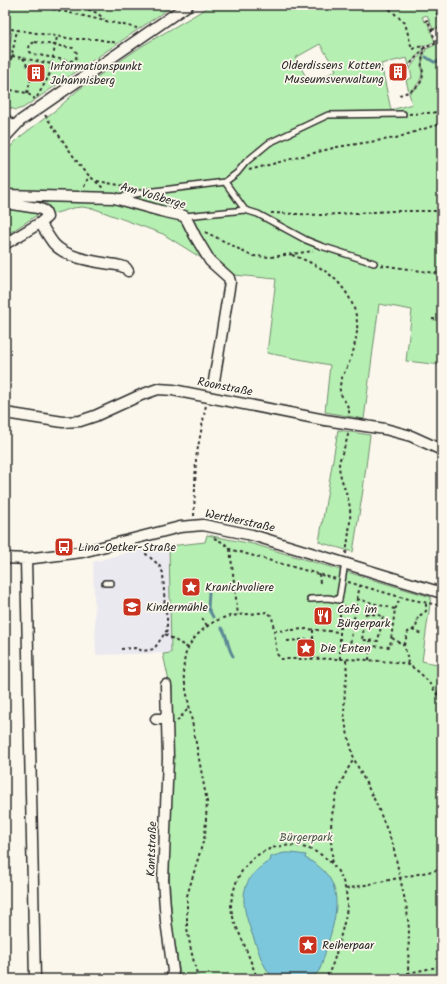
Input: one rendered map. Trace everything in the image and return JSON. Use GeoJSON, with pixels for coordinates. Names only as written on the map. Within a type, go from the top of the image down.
{"type":"FeatureCollection","features":[{"type":"Feature","properties":{"kind":"street"},"geometry":{"type":"LineString","coordinates":[[5,137],[13,127],[38,103],[124,49],[188,5]]}},
{"type":"Feature","properties":{"kind":"street"},"geometry":{"type":"LineString","coordinates":[[5,119],[13,127]]}},
{"type":"Feature","properties":{"kind":"street","name":"Am Voßberge"},"geometry":{"type":"LineString","coordinates":[[5,195],[114,198],[184,216],[210,261],[229,278],[230,282],[214,381]]}},
{"type":"Feature","properties":{"kind":"street"},"geometry":{"type":"LineString","coordinates":[[5,203],[38,208],[45,211],[46,214],[45,219],[40,223],[5,244]]}},
{"type":"Feature","properties":{"kind":"street"},"geometry":{"type":"LineString","coordinates":[[40,223],[54,244],[65,251],[88,260],[121,266],[126,268],[128,271]]}},
{"type":"Feature","properties":{"kind":"street","name":"Roonstraße"},"geometry":{"type":"LineString","coordinates":[[5,413],[70,422],[95,416],[141,395],[158,390],[173,390],[391,431],[411,436],[442,450]]}},
{"type":"Feature","properties":{"kind":"street","name":"Wertherstraße"},"geometry":{"type":"LineString","coordinates":[[5,558],[26,559],[82,552],[180,527],[203,525],[252,535],[442,593]]}},
{"type":"Feature","properties":{"kind":"street"},"geometry":{"type":"LineString","coordinates":[[26,559],[35,979]]}},
{"type":"Feature","properties":{"kind":"street","name":"Kantstraße"},"geometry":{"type":"LineString","coordinates":[[166,685],[168,758],[163,880],[166,921],[173,971],[172,979]]}},
{"type":"Feature","properties":{"kind":"street"},"geometry":{"type":"LineString","coordinates":[[156,719],[167,719]]}},
{"type":"Feature","properties":{"kind":"lane"},"geometry":{"type":"LineString","coordinates":[[114,198],[147,192],[225,182],[237,173],[246,162],[269,143],[328,115],[402,114]]}},
{"type":"Feature","properties":{"kind":"lane"},"geometry":{"type":"LineString","coordinates":[[225,182],[245,210]]}},
{"type":"Feature","properties":{"kind":"lane"},"geometry":{"type":"LineString","coordinates":[[184,216],[245,210],[258,214],[306,240],[374,263]]}},
{"type":"Feature","properties":{"kind":"lane"},"geometry":{"type":"LineString","coordinates":[[310,599],[328,598],[339,600],[345,563]]}},
{"type":"Feature","properties":{"kind":"lane"},"geometry":{"type":"LineString","coordinates":[[105,582],[111,583]]}},
{"type":"Feature","properties":{"kind":"path"},"geometry":{"type":"LineString","coordinates":[[35,5],[105,20],[114,24],[135,27],[143,36]]}},
{"type":"Feature","properties":{"kind":"path"},"geometry":{"type":"LineString","coordinates":[[77,5],[97,13],[105,20]]}},
{"type":"Feature","properties":{"kind":"path"},"geometry":{"type":"LineString","coordinates":[[385,5],[405,23],[412,49],[422,46],[425,48]]}},
{"type":"Feature","properties":{"kind":"path"},"geometry":{"type":"LineString","coordinates":[[437,16],[442,10],[435,8],[437,16],[440,22],[442,22]]}},
{"type":"Feature","properties":{"kind":"path"},"geometry":{"type":"LineString","coordinates":[[425,21],[428,20],[436,43]]}},
{"type":"Feature","properties":{"kind":"path"},"geometry":{"type":"LineString","coordinates":[[432,30],[442,27]]}},
{"type":"Feature","properties":{"kind":"path"},"geometry":{"type":"LineString","coordinates":[[5,28],[57,37],[116,42],[121,44],[124,49]]}},
{"type":"Feature","properties":{"kind":"path"},"geometry":{"type":"LineString","coordinates":[[17,30],[5,89],[27,93],[38,103],[83,170],[114,198]]}},
{"type":"Feature","properties":{"kind":"path"},"geometry":{"type":"LineString","coordinates":[[38,103],[49,76],[57,37]]}},
{"type":"Feature","properties":{"kind":"path"},"geometry":{"type":"LineString","coordinates":[[407,68],[425,48],[442,41]]}},
{"type":"Feature","properties":{"kind":"path"},"geometry":{"type":"LineString","coordinates":[[35,42],[56,45],[73,48],[77,53],[77,57],[71,61],[53,58],[33,54],[30,52],[29,45],[35,42]]}},
{"type":"Feature","properties":{"kind":"path"},"geometry":{"type":"LineString","coordinates":[[399,95],[409,92],[418,86],[422,79],[423,72],[421,65],[425,48]]}},
{"type":"Feature","properties":{"kind":"path"},"geometry":{"type":"LineString","coordinates":[[12,56],[52,64]]}},
{"type":"Feature","properties":{"kind":"path"},"geometry":{"type":"LineString","coordinates":[[23,58],[30,71]]}},
{"type":"Feature","properties":{"kind":"path"},"geometry":{"type":"LineString","coordinates":[[40,68],[41,62]]}},
{"type":"Feature","properties":{"kind":"path"},"geometry":{"type":"LineString","coordinates":[[42,74],[49,76]]}},
{"type":"Feature","properties":{"kind":"path"},"geometry":{"type":"LineString","coordinates":[[27,93],[30,78]]}},
{"type":"Feature","properties":{"kind":"path"},"geometry":{"type":"LineString","coordinates":[[402,114],[442,112]]}},
{"type":"Feature","properties":{"kind":"path"},"geometry":{"type":"LineString","coordinates":[[237,173],[337,147],[396,138],[442,123]]}},
{"type":"Feature","properties":{"kind":"path"},"geometry":{"type":"LineString","coordinates":[[96,181],[123,184],[147,192]]}},
{"type":"Feature","properties":{"kind":"path"},"geometry":{"type":"LineString","coordinates":[[258,214],[267,212],[320,215],[393,211],[442,211]]}},
{"type":"Feature","properties":{"kind":"path"},"geometry":{"type":"LineString","coordinates":[[201,228],[247,254],[272,257],[292,255],[315,251],[321,246]]}},
{"type":"Feature","properties":{"kind":"path"},"geometry":{"type":"LineString","coordinates":[[292,255],[315,265],[333,277],[347,294],[355,309],[358,329],[351,359],[340,387],[340,394],[349,408],[350,424],[339,466],[350,508],[350,523],[345,563]]}},
{"type":"Feature","properties":{"kind":"path"},"geometry":{"type":"LineString","coordinates":[[374,263],[442,274]]}},
{"type":"Feature","properties":{"kind":"path"},"geometry":{"type":"LineString","coordinates":[[432,319],[442,320]]}},
{"type":"Feature","properties":{"kind":"path"},"geometry":{"type":"LineString","coordinates":[[193,525],[196,458],[206,405],[211,397]]}},
{"type":"Feature","properties":{"kind":"path"},"geometry":{"type":"LineString","coordinates":[[121,649],[154,649],[167,630],[163,573],[159,565],[146,554],[141,537]]}},
{"type":"Feature","properties":{"kind":"path"},"geometry":{"type":"LineString","coordinates":[[230,549],[238,615]]}},
{"type":"Feature","properties":{"kind":"path"},"geometry":{"type":"LineString","coordinates":[[319,574],[320,583]]}},
{"type":"Feature","properties":{"kind":"path"},"geometry":{"type":"LineString","coordinates":[[360,586],[355,608],[350,645],[390,647],[395,609],[398,606],[400,597]]}},
{"type":"Feature","properties":{"kind":"path"},"geometry":{"type":"LineString","coordinates":[[357,599],[395,609]]}},
{"type":"Feature","properties":{"kind":"path"},"geometry":{"type":"LineString","coordinates":[[408,665],[404,645],[408,632],[416,628],[418,617],[426,611],[426,603]]}},
{"type":"Feature","properties":{"kind":"path"},"geometry":{"type":"LineString","coordinates":[[374,615],[376,604]]}},
{"type":"Feature","properties":{"kind":"path"},"geometry":{"type":"LineString","coordinates":[[340,660],[340,605],[355,608]]}},
{"type":"Feature","properties":{"kind":"path"},"geometry":{"type":"LineString","coordinates":[[198,979],[187,928],[187,896],[205,835],[207,802],[182,673],[184,658],[194,639],[208,627],[226,617],[267,612],[272,616],[277,654],[281,659],[368,660],[397,662],[408,665],[422,674],[437,693],[442,704]]}},
{"type":"Feature","properties":{"kind":"path"},"geometry":{"type":"LineString","coordinates":[[366,613],[383,616],[378,641],[362,640],[364,624],[366,613]]}},
{"type":"Feature","properties":{"kind":"path"},"geometry":{"type":"LineString","coordinates":[[202,618],[208,627]]}},
{"type":"Feature","properties":{"kind":"path"},"geometry":{"type":"LineString","coordinates":[[353,622],[364,624]]}},
{"type":"Feature","properties":{"kind":"path"},"geometry":{"type":"LineString","coordinates":[[381,626],[393,627]]}},
{"type":"Feature","properties":{"kind":"path"},"geometry":{"type":"LineString","coordinates":[[274,631],[313,630],[340,632]]}},
{"type":"Feature","properties":{"kind":"path"},"geometry":{"type":"LineString","coordinates":[[313,630],[312,639],[314,659]]}},
{"type":"Feature","properties":{"kind":"path"},"geometry":{"type":"LineString","coordinates":[[412,630],[422,634]]}},
{"type":"Feature","properties":{"kind":"path"},"geometry":{"type":"LineString","coordinates":[[164,634],[188,648]]}},
{"type":"Feature","properties":{"kind":"path"},"geometry":{"type":"LineString","coordinates":[[392,638],[404,645]]}},
{"type":"Feature","properties":{"kind":"path"},"geometry":{"type":"LineString","coordinates":[[287,641],[312,639]]}},
{"type":"Feature","properties":{"kind":"path"},"geometry":{"type":"LineString","coordinates":[[368,660],[370,640]]}},
{"type":"Feature","properties":{"kind":"path"},"geometry":{"type":"LineString","coordinates":[[346,660],[347,676],[344,712],[354,759],[377,805],[393,845],[407,910],[409,929],[408,973],[406,979]]}},
{"type":"Feature","properties":{"kind":"path"},"geometry":{"type":"LineString","coordinates":[[437,693],[442,691]]}},
{"type":"Feature","properties":{"kind":"path"},"geometry":{"type":"LineString","coordinates":[[332,862],[330,832],[332,811],[338,790],[346,771],[354,759]]}},
{"type":"Feature","properties":{"kind":"path"},"geometry":{"type":"LineString","coordinates":[[260,979],[256,975],[234,921],[231,906],[233,891],[239,876],[251,860],[272,848],[287,845],[303,846],[319,853],[332,862],[346,889],[347,905],[345,919],[332,968],[325,979]]}},
{"type":"Feature","properties":{"kind":"path"},"geometry":{"type":"LineString","coordinates":[[346,889],[442,869]]}},
{"type":"Feature","properties":{"kind":"path"},"geometry":{"type":"LineString","coordinates":[[408,973],[442,966]]}},
{"type":"Feature","properties":{"kind":"path"},"geometry":{"type":"LineString","coordinates":[[408,973],[410,979]]}},
{"type":"Feature","properties":{"kind":"path"},"geometry":{"type":"LineString","coordinates":[[252,979],[256,975]]}},
{"type":"Feature","properties":{"kind":"shaded area","name":"Kindermühle"},"geometry":{"type":"Polygon","coordinates":[[[168,545],[171,653],[96,655],[93,562],[136,550],[168,545]]]}},
{"type":"Feature","properties":{"kind":"green space"},"geometry":{"type":"Polygon","coordinates":[[[5,5],[174,5],[23,108],[16,110],[5,106],[5,65],[12,33],[5,31],[5,5]]]}},
{"type":"Feature","properties":{"kind":"green space"},"geometry":{"type":"Polygon","coordinates":[[[212,5],[442,5],[442,26],[433,29],[427,15],[422,17],[425,22],[427,21],[435,42],[420,47],[423,49],[409,65],[407,58],[381,64],[391,110],[412,104],[409,93],[418,87],[422,81],[422,61],[426,49],[442,42],[442,365],[406,361],[412,310],[379,304],[364,419],[325,412],[330,365],[267,353],[276,279],[235,275],[222,271],[163,234],[95,209],[82,207],[73,208],[53,214],[50,207],[46,203],[5,197],[5,156],[12,145],[78,90],[142,46],[212,5]],[[320,44],[295,58],[311,85],[336,70],[320,44]]]}},
{"type":"Feature","properties":{"kind":"green space"},"geometry":{"type":"Polygon","coordinates":[[[424,50],[422,57],[421,77],[419,82],[409,92],[406,80],[412,78],[410,68],[424,50]]]}},
{"type":"Feature","properties":{"kind":"green space"},"geometry":{"type":"Polygon","coordinates":[[[5,207],[37,212],[37,215],[5,236],[5,207]]]}},
{"type":"Feature","properties":{"kind":"green space"},"geometry":{"type":"Polygon","coordinates":[[[338,430],[370,435],[353,552],[319,542],[338,430]]]}},
{"type":"Feature","properties":{"kind":"green space","name":"Bürgerpark"},"geometry":{"type":"Polygon","coordinates":[[[207,535],[253,544],[431,597],[422,661],[442,665],[442,979],[181,979],[173,934],[169,864],[172,763],[172,686],[170,686],[163,654],[171,653],[169,546],[205,542],[207,535]]]}},
{"type":"Feature","properties":{"kind":"water"},"geometry":{"type":"Polygon","coordinates":[[[284,853],[306,855],[305,858],[320,868],[330,879],[335,891],[336,905],[331,934],[322,964],[319,971],[314,976],[316,979],[274,979],[263,963],[246,915],[244,895],[246,885],[251,876],[259,868],[271,860],[270,857],[284,853]]]}},
{"type":"Feature","properties":{"kind":"waterway"},"geometry":{"type":"LineString","coordinates":[[426,57],[434,62],[442,61]]}},
{"type":"Feature","properties":{"kind":"waterway"},"geometry":{"type":"LineString","coordinates":[[209,592],[208,608],[213,617]]}},
{"type":"Feature","properties":{"kind":"waterway"},"geometry":{"type":"LineString","coordinates":[[222,628],[233,656]]}},
{"type":"Feature","properties":{"kind":"place","name":"Olderdissens Kotten, Museumsverwaltung"},"geometry":{"type":"Point","coordinates":[398,72]}},
{"type":"Feature","properties":{"kind":"place","name":"Informationspunkt Johannisberg"},"geometry":{"type":"Point","coordinates":[36,73]}},
{"type":"Feature","properties":{"kind":"place","name":"Lina-Oetker-Straße"},"geometry":{"type":"Point","coordinates":[64,547]}},
{"type":"Feature","properties":{"kind":"place","name":"Kranichvoliere"},"geometry":{"type":"Point","coordinates":[191,587]}},
{"type":"Feature","properties":{"kind":"place","name":"Kindermühle"},"geometry":{"type":"Point","coordinates":[132,607]}},
{"type":"Feature","properties":{"kind":"place","name":"Cafe im Bürgerpark"},"geometry":{"type":"Point","coordinates":[323,616]}},
{"type":"Feature","properties":{"kind":"place","name":"Die Enten"},"geometry":{"type":"Point","coordinates":[306,648]}},
{"type":"Feature","properties":{"kind":"place","name":"Reiherpaar"},"geometry":{"type":"Point","coordinates":[308,945]}}]}
